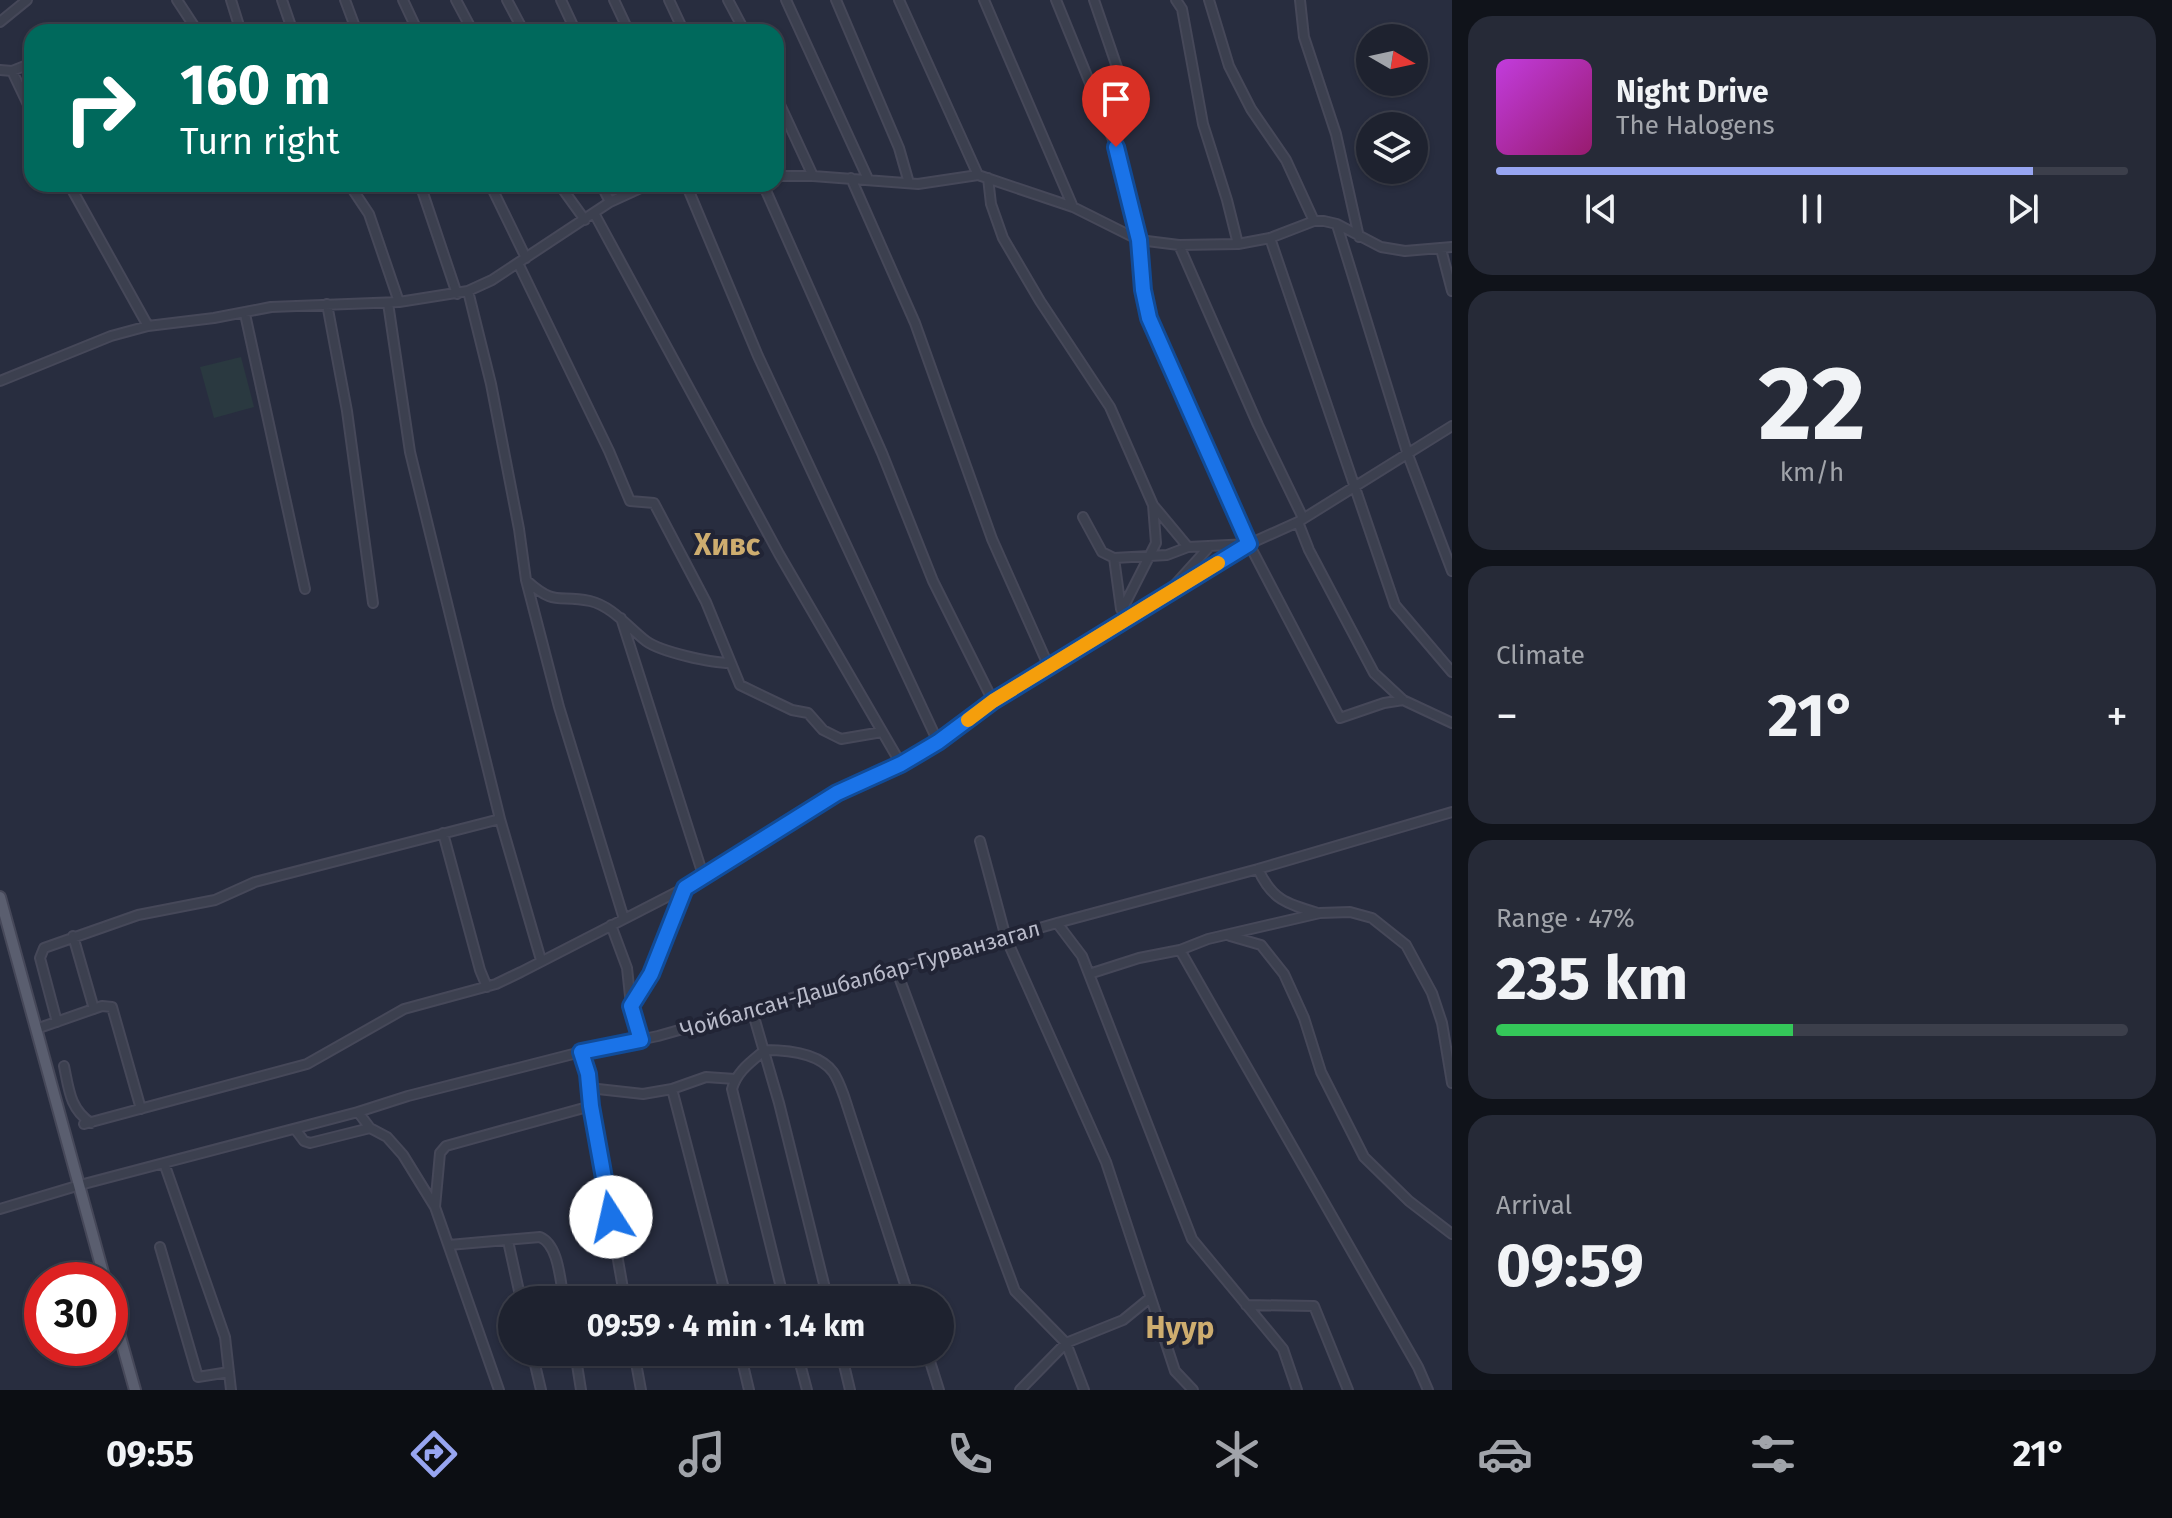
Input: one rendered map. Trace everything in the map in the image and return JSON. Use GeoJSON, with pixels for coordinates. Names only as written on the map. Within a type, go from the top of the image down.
{"type":"FeatureCollection","features":[{"type":"Feature","properties":{"kind":"main road"},"geometry":{"type":"LineString","coordinates":[[1,904],[100,1262]]}},
{"type":"Feature","properties":{"kind":"main road"},"geometry":{"type":"LineString","coordinates":[[128,1365],[135,1390]]}},
{"type":"Feature","properties":{"kind":"street"},"geometry":{"type":"LineString","coordinates":[[0,22],[27,0]]}},
{"type":"Feature","properties":{"kind":"street"},"geometry":{"type":"LineString","coordinates":[[177,0],[193,24]]}},
{"type":"Feature","properties":{"kind":"street"},"geometry":{"type":"LineString","coordinates":[[231,0],[238,24]]}},
{"type":"Feature","properties":{"kind":"street"},"geometry":{"type":"LineString","coordinates":[[282,0],[290,24]]}},
{"type":"Feature","properties":{"kind":"street"},"geometry":{"type":"LineString","coordinates":[[345,0],[354,24]]}},
{"type":"Feature","properties":{"kind":"street"},"geometry":{"type":"LineString","coordinates":[[403,0],[414,24]]}},
{"type":"Feature","properties":{"kind":"street"},"geometry":{"type":"LineString","coordinates":[[456,0],[469,24]]}},
{"type":"Feature","properties":{"kind":"street"},"geometry":{"type":"LineString","coordinates":[[507,0],[520,24]]}},
{"type":"Feature","properties":{"kind":"street"},"geometry":{"type":"LineString","coordinates":[[561,0],[572,24]]}},
{"type":"Feature","properties":{"kind":"street"},"geometry":{"type":"LineString","coordinates":[[614,0],[625,24]]}},
{"type":"Feature","properties":{"kind":"street"},"geometry":{"type":"LineString","coordinates":[[669,0],[680,24]]}},
{"type":"Feature","properties":{"kind":"street"},"geometry":{"type":"LineString","coordinates":[[728,0],[741,24]]}},
{"type":"Feature","properties":{"kind":"street"},"geometry":{"type":"LineString","coordinates":[[786,0],[868,179]]}},
{"type":"Feature","properties":{"kind":"street"},"geometry":{"type":"LineString","coordinates":[[836,0],[899,148],[909,183]]}},
{"type":"Feature","properties":{"kind":"street"},"geometry":{"type":"LineString","coordinates":[[899,0],[978,175]]}},
{"type":"Feature","properties":{"kind":"street"},"geometry":{"type":"LineString","coordinates":[[984,0],[1073,207]]}},
{"type":"Feature","properties":{"kind":"street"},"geometry":{"type":"LineString","coordinates":[[1056,0],[1116,147],[1139,240],[1149,318],[1249,544],[1340,718],[1403,700]]}},
{"type":"Feature","properties":{"kind":"street"},"geometry":{"type":"LineString","coordinates":[[1094,0],[1119,73],[1121,120],[1116,147]]}},
{"type":"Feature","properties":{"kind":"street"},"geometry":{"type":"LineString","coordinates":[[1176,0],[1182,9],[1203,124],[1238,244]]}},
{"type":"Feature","properties":{"kind":"street"},"geometry":{"type":"LineString","coordinates":[[1209,0],[1229,66],[1251,109],[1286,160],[1314,221]]}},
{"type":"Feature","properties":{"kind":"street"},"geometry":{"type":"LineString","coordinates":[[1300,0],[1304,37],[1336,134],[1359,237]]}},
{"type":"Feature","properties":{"kind":"street"},"geometry":{"type":"LineString","coordinates":[[0,70],[12,71],[24,66]]}},
{"type":"Feature","properties":{"kind":"street"},"geometry":{"type":"LineString","coordinates":[[12,71],[24,96]]}},
{"type":"Feature","properties":{"kind":"street"},"geometry":{"type":"LineString","coordinates":[[784,113],[813,176]]}},
{"type":"Feature","properties":{"kind":"street"},"geometry":{"type":"LineString","coordinates":[[784,176],[909,183],[978,175],[1073,207],[1139,240],[1179,245],[1238,244],[1270,238],[1314,221],[1337,224],[1381,247],[1405,251],[1452,247]]}},
{"type":"Feature","properties":{"kind":"street"},"geometry":{"type":"LineString","coordinates":[[851,178],[915,323],[992,539],[1049,667]]}},
{"type":"Feature","properties":{"kind":"street"},"geometry":{"type":"LineString","coordinates":[[988,178],[991,204],[1003,238],[1040,301],[1110,407],[1153,505],[1157,534],[1151,557],[1122,610]]}},
{"type":"Feature","properties":{"kind":"street"},"geometry":{"type":"LineString","coordinates":[[73,192],[148,326]]}},
{"type":"Feature","properties":{"kind":"street"},"geometry":{"type":"LineString","coordinates":[[354,192],[369,214],[399,302]]}},
{"type":"Feature","properties":{"kind":"street"},"geometry":{"type":"LineString","coordinates":[[423,192],[457,294]]}},
{"type":"Feature","properties":{"kind":"street"},"geometry":{"type":"LineString","coordinates":[[493,192],[630,501],[654,503],[706,602],[740,685],[792,710],[808,713],[823,730],[841,739],[882,732]]}},
{"type":"Feature","properties":{"kind":"street"},"geometry":{"type":"LineString","coordinates":[[565,192],[585,220]]}},
{"type":"Feature","properties":{"kind":"street"},"geometry":{"type":"LineString","coordinates":[[605,192],[610,202]]}},
{"type":"Feature","properties":{"kind":"street"},"geometry":{"type":"LineString","coordinates":[[0,381],[111,336],[148,326],[245,314],[271,307],[388,303],[468,291],[522,261],[610,202],[632,192]]}},
{"type":"Feature","properties":{"kind":"street"},"geometry":{"type":"LineString","coordinates":[[689,192],[758,356],[938,742]]}},
{"type":"Feature","properties":{"kind":"street"},"geometry":{"type":"LineString","coordinates":[[767,192],[882,453],[933,581],[993,701]]}},
{"type":"Feature","properties":{"kind":"street"},"geometry":{"type":"LineString","coordinates":[[594,213],[779,554],[901,764]]}},
{"type":"Feature","properties":{"kind":"street"},"geometry":{"type":"LineString","coordinates":[[1337,224],[1408,455],[1452,571]]}},
{"type":"Feature","properties":{"kind":"street"},"geometry":{"type":"LineString","coordinates":[[1270,238],[1395,605],[1452,672]]}},
{"type":"Feature","properties":{"kind":"street"},"geometry":{"type":"LineString","coordinates":[[1179,245],[1300,520],[1309,550],[1374,673],[1403,700],[1452,723]]}},
{"type":"Feature","properties":{"kind":"street"},"geometry":{"type":"LineString","coordinates":[[1441,249],[1452,291]]}},
{"type":"Feature","properties":{"kind":"street"},"geometry":{"type":"LineString","coordinates":[[468,291],[491,384],[526,580],[559,707],[624,919]]}},
{"type":"Feature","properties":{"kind":"street"},"geometry":{"type":"LineString","coordinates":[[388,303],[410,452],[500,819],[541,960]]}},
{"type":"Feature","properties":{"kind":"street"},"geometry":{"type":"LineString","coordinates":[[327,304],[347,411],[373,603]]}},
{"type":"Feature","properties":{"kind":"street"},"geometry":{"type":"LineString","coordinates":[[245,314],[305,589]]}},
{"type":"Feature","properties":{"kind":"street"},"geometry":{"type":"LineString","coordinates":[[64,1066],[73,1106],[88,1124],[307,1064],[404,1009],[487,987],[521,972],[704,878],[837,793],[901,764],[938,742],[993,701],[1249,544],[1300,520],[1452,426]]}},
{"type":"Feature","properties":{"kind":"street"},"geometry":{"type":"LineString","coordinates":[[1153,505],[1188,547]]}},
{"type":"Feature","properties":{"kind":"street"},"geometry":{"type":"LineString","coordinates":[[1083,517],[1102,552],[1114,558],[1167,555],[1188,547],[1249,544]]}},
{"type":"Feature","properties":{"kind":"street"},"geometry":{"type":"LineString","coordinates":[[1166,595],[1210,546]]}},
{"type":"Feature","properties":{"kind":"street"},"geometry":{"type":"LineString","coordinates":[[1114,558],[1123,622]]}},
{"type":"Feature","properties":{"kind":"street"},"geometry":{"type":"LineString","coordinates":[[526,580],[541,593],[560,600],[591,601],[621,618],[649,643],[712,663],[730,663]]}},
{"type":"Feature","properties":{"kind":"street"},"geometry":{"type":"LineString","coordinates":[[621,618],[704,878]]}},
{"type":"Feature","properties":{"kind":"street","name":"Чойбалсан-Дашбалбар-Гурванзагал"},"geometry":{"type":"LineString","coordinates":[[0,1209],[408,1096],[752,1010],[1452,812]]}},
{"type":"Feature","properties":{"kind":"street"},"geometry":{"type":"LineString","coordinates":[[57,1022],[40,958],[44,948],[138,915],[215,900],[255,882],[500,819]]}},
{"type":"Feature","properties":{"kind":"street"},"geometry":{"type":"LineString","coordinates":[[443,833],[487,987]]}},
{"type":"Feature","properties":{"kind":"street"},"geometry":{"type":"LineString","coordinates":[[980,841],[1006,938],[1106,1162],[1175,1371],[1193,1390]]}},
{"type":"Feature","properties":{"kind":"street"},"geometry":{"type":"LineString","coordinates":[[1258,869],[1266,887],[1285,903],[1320,913]]}},
{"type":"Feature","properties":{"kind":"street"},"geometry":{"type":"LineString","coordinates":[[631,1006],[651,974],[685,888]]}},
{"type":"Feature","properties":{"kind":"street"},"geometry":{"type":"LineString","coordinates":[[1089,974],[1225,935],[1320,913],[1350,912],[1372,918],[1406,945],[1432,993],[1442,1023],[1452,1083]]}},
{"type":"Feature","properties":{"kind":"street"},"geometry":{"type":"LineString","coordinates":[[1057,923],[1082,956],[1192,1239],[1283,1349],[1297,1390]]}},
{"type":"Feature","properties":{"kind":"street"},"geometry":{"type":"LineString","coordinates":[[611,925],[627,968],[631,1006],[641,1040]]}},
{"type":"Feature","properties":{"kind":"street"},"geometry":{"type":"LineString","coordinates":[[1225,935],[1261,945],[1276,963],[1304,1018],[1321,1072],[1364,1157],[1409,1201],[1452,1234]]}},
{"type":"Feature","properties":{"kind":"street"},"geometry":{"type":"LineString","coordinates":[[73,936],[94,1009]]}},
{"type":"Feature","properties":{"kind":"street"},"geometry":{"type":"LineString","coordinates":[[1180,950],[1410,1353],[1428,1390]]}},
{"type":"Feature","properties":{"kind":"street"},"geometry":{"type":"LineString","coordinates":[[896,969],[1015,1291],[1066,1343],[1084,1390]]}},
{"type":"Feature","properties":{"kind":"street"},"geometry":{"type":"LineString","coordinates":[[36,1029],[94,1009],[108,1005],[112,1007],[141,1109]]}},
{"type":"Feature","properties":{"kind":"street"},"geometry":{"type":"LineString","coordinates":[[752,1010],[765,1050],[824,1286]]}},
{"type":"Feature","properties":{"kind":"street"},"geometry":{"type":"LineString","coordinates":[[780,1286],[733,1104],[732,1089],[744,1066],[765,1050],[796,1052],[818,1060],[832,1070],[844,1096],[905,1286]]}},
{"type":"Feature","properties":{"kind":"street"},"geometry":{"type":"LineString","coordinates":[[581,1052],[623,1286]]}},
{"type":"Feature","properties":{"kind":"street"},"geometry":{"type":"LineString","coordinates":[[589,1088],[643,1094],[672,1089],[706,1077],[735,1079]]}},
{"type":"Feature","properties":{"kind":"street"},"geometry":{"type":"LineString","coordinates":[[672,1089],[723,1286]]}},
{"type":"Feature","properties":{"kind":"street"},"geometry":{"type":"LineString","coordinates":[[435,1207],[440,1153],[446,1146],[591,1106]]}},
{"type":"Feature","properties":{"kind":"street"},"geometry":{"type":"LineString","coordinates":[[358,1112],[370,1128],[387,1137],[403,1155],[435,1207],[499,1390]]}},
{"type":"Feature","properties":{"kind":"street"},"geometry":{"type":"LineString","coordinates":[[295,1129],[304,1141],[310,1143],[370,1128]]}},
{"type":"Feature","properties":{"kind":"street"},"geometry":{"type":"LineString","coordinates":[[164,1163],[225,1337],[231,1390]]}},
{"type":"Feature","properties":{"kind":"street"},"geometry":{"type":"LineString","coordinates":[[449,1245],[540,1237],[550,1243],[561,1286]]}},
{"type":"Feature","properties":{"kind":"street"},"geometry":{"type":"LineString","coordinates":[[508,1241],[518,1286]]}},
{"type":"Feature","properties":{"kind":"street"},"geometry":{"type":"LineString","coordinates":[[160,1247],[198,1377],[229,1372]]}},
{"type":"Feature","properties":{"kind":"street"},"geometry":{"type":"LineString","coordinates":[[1020,1390],[1066,1343],[1123,1320],[1150,1298]]}},
{"type":"Feature","properties":{"kind":"street"},"geometry":{"type":"LineString","coordinates":[[1246,1305],[1314,1306],[1348,1390]]}},
{"type":"Feature","properties":{"kind":"street"},"geometry":{"type":"LineString","coordinates":[[535,1366],[541,1390]]}},
{"type":"Feature","properties":{"kind":"street"},"geometry":{"type":"LineString","coordinates":[[577,1366],[581,1390]]}},
{"type":"Feature","properties":{"kind":"street"},"geometry":{"type":"LineString","coordinates":[[637,1366],[641,1390]]}},
{"type":"Feature","properties":{"kind":"street"},"geometry":{"type":"LineString","coordinates":[[743,1366],[749,1390]]}},
{"type":"Feature","properties":{"kind":"street"},"geometry":{"type":"LineString","coordinates":[[801,1366],[807,1390]]}},
{"type":"Feature","properties":{"kind":"street"},"geometry":{"type":"LineString","coordinates":[[844,1366],[850,1390]]}},
{"type":"Feature","properties":{"kind":"street"},"geometry":{"type":"LineString","coordinates":[[931,1366],[939,1390]]}},
{"type":"Feature","properties":{"kind":"shaded area"},"geometry":{"type":"Polygon","coordinates":[[[241,357],[254,407],[214,418],[200,367],[241,357]]]}},
{"type":"Feature","properties":{"kind":"slow traffic"},"geometry":{"type":"LineString","coordinates":[[968,720],[993,701],[1218,563]]}},
{"type":"Feature","properties":{"kind":"district","name":"Хивс"},"geometry":{"type":"Point","coordinates":[727,545]}},
{"type":"Feature","properties":{"kind":"district","name":"Нуур"},"geometry":{"type":"Point","coordinates":[1180,1328]}},
{"type":"Feature","properties":{"kind":"route"},"geometry":{"type":"LineString","coordinates":[[611,1217],[588,1074],[581,1052],[641,1040],[631,1006],[651,974],[685,888],[837,793],[901,764],[938,742],[993,701],[1249,544],[1149,318],[1139,240],[1116,147]]}}]}
